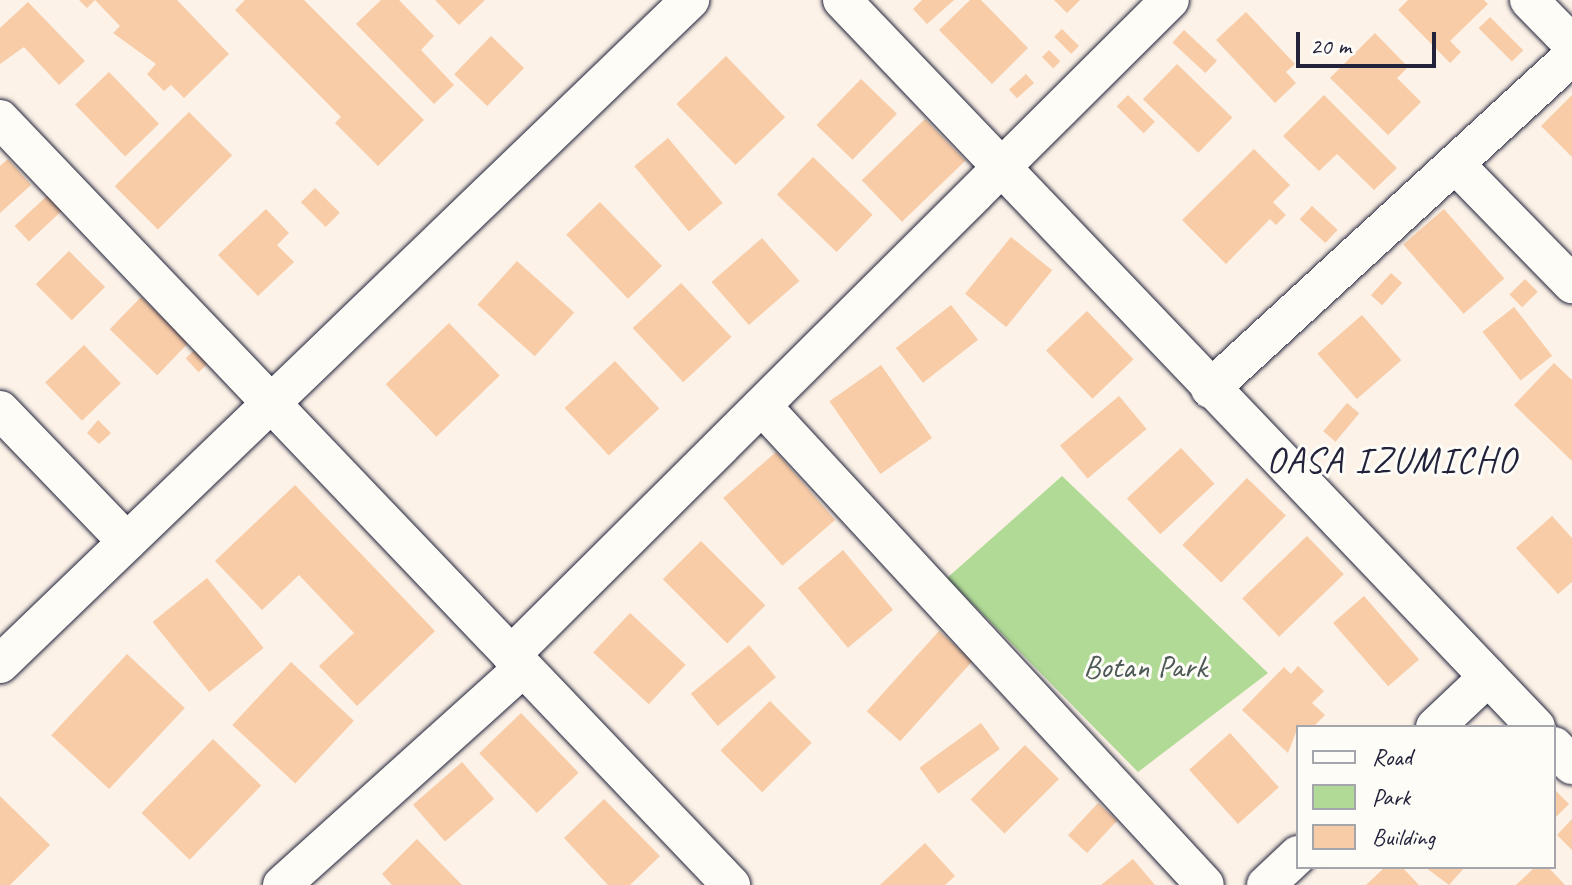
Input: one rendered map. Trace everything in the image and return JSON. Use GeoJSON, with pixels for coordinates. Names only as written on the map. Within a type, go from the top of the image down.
{"type":"FeatureCollection","features":[{"type":"Feature","properties":{"kind":"street"},"geometry":{"type":"LineString","coordinates":[[0,664],[690,0]]}},
{"type":"Feature","properties":{"kind":"street"},"geometry":{"type":"LineString","coordinates":[[842,0],[1210,389],[1534,725]]}},
{"type":"Feature","properties":{"kind":"street"},"geometry":{"type":"LineString","coordinates":[[282,885],[517,661],[762,406],[1170,0]]}},
{"type":"Feature","properties":{"kind":"street"},"geometry":{"type":"LineString","coordinates":[[1529,0],[1572,44]]}},
{"type":"Feature","properties":{"kind":"street"},"geometry":{"type":"LineString","coordinates":[[1210,389],[1572,56]]}},
{"type":"Feature","properties":{"kind":"street"},"geometry":{"type":"LineString","coordinates":[[0,119],[731,885]]}},
{"type":"Feature","properties":{"kind":"street"},"geometry":{"type":"LineString","coordinates":[[1455,164],[1572,284]]}},
{"type":"Feature","properties":{"kind":"street"},"geometry":{"type":"LineString","coordinates":[[762,406],[1205,885]]}},
{"type":"Feature","properties":{"kind":"street"},"geometry":{"type":"LineString","coordinates":[[0,410],[127,542]]}},
{"type":"Feature","properties":{"kind":"street"},"geometry":{"type":"LineString","coordinates":[[1437,725],[1488,677]]}},
{"type":"Feature","properties":{"kind":"street"},"geometry":{"type":"LineString","coordinates":[[1556,748],[1572,765]]}},
{"type":"Feature","properties":{"kind":"street"},"geometry":{"type":"LineString","coordinates":[[1266,885],[1296,857]]}},
{"type":"Feature","properties":{"kind":"green space","name":"Botan Park"},"geometry":{"type":"Polygon","coordinates":[[[1062,476],[1268,673],[1138,772],[947,578],[1062,476]]]}},
{"type":"Feature","properties":{"kind":"building"},"geometry":{"type":"Polygon","coordinates":[[[79,0],[95,0],[87,8],[79,0]]]}},
{"type":"Feature","properties":{"kind":"building"},"geometry":{"type":"Polygon","coordinates":[[[95,0],[177,0],[229,54],[184,98],[171,85],[164,91],[147,74],[156,64],[113,33],[120,26],[95,0]]]}},
{"type":"Feature","properties":{"kind":"building"},"geometry":{"type":"Polygon","coordinates":[[[245,0],[304,0],[424,120],[378,166],[335,123],[341,117],[235,10],[245,0]]]}},
{"type":"Feature","properties":{"kind":"building"},"geometry":{"type":"Polygon","coordinates":[[[381,0],[399,0],[434,36],[421,50],[454,85],[434,104],[356,24],[381,0]]]}},
{"type":"Feature","properties":{"kind":"building"},"geometry":{"type":"Polygon","coordinates":[[[435,0],[485,0],[459,25],[435,0]]]}},
{"type":"Feature","properties":{"kind":"building"},"geometry":{"type":"Polygon","coordinates":[[[922,0],[954,0],[927,24],[913,9],[922,0]]]}},
{"type":"Feature","properties":{"kind":"building"},"geometry":{"type":"Polygon","coordinates":[[[970,0],[981,0],[1028,48],[992,84],[939,30],[970,0]]]}},
{"type":"Feature","properties":{"kind":"building"},"geometry":{"type":"Polygon","coordinates":[[[1054,0],[1080,0],[1067,13],[1054,0]]]}},
{"type":"Feature","properties":{"kind":"building"},"geometry":{"type":"Polygon","coordinates":[[[1408,0],[1484,0],[1488,4],[1450,41],[1461,52],[1450,63],[1398,10],[1408,0]]]}},
{"type":"Feature","properties":{"kind":"building"},"geometry":{"type":"Polygon","coordinates":[[[28,2],[85,61],[59,85],[24,47],[0,64],[0,28],[28,2]]]}},
{"type":"Feature","properties":{"kind":"building"},"geometry":{"type":"Polygon","coordinates":[[[1246,12],[1295,64],[1286,72],[1296,83],[1275,103],[1216,40],[1246,12]]]}},
{"type":"Feature","properties":{"kind":"building"},"geometry":{"type":"Polygon","coordinates":[[[1490,17],[1523,50],[1512,62],[1479,28],[1490,17]]]}},
{"type":"Feature","properties":{"kind":"building"},"geometry":{"type":"Polygon","coordinates":[[[1062,29],[1079,46],[1071,54],[1054,37],[1062,29]]]}},
{"type":"Feature","properties":{"kind":"building"},"geometry":{"type":"Polygon","coordinates":[[[1184,30],[1217,61],[1205,73],[1172,42],[1184,30]]]}},
{"type":"Feature","properties":{"kind":"building"},"geometry":{"type":"Polygon","coordinates":[[[1375,33],[1408,67],[1397,78],[1421,102],[1388,135],[1330,78],[1375,33]]]}},
{"type":"Feature","properties":{"kind":"building"},"geometry":{"type":"Polygon","coordinates":[[[491,36],[524,68],[487,106],[454,74],[491,36]]]}},
{"type":"Feature","properties":{"kind":"building"},"geometry":{"type":"Polygon","coordinates":[[[1049,50],[1060,61],[1053,68],[1042,57],[1049,50]]]}},
{"type":"Feature","properties":{"kind":"building"},"geometry":{"type":"Polygon","coordinates":[[[726,56],[785,117],[735,165],[676,104],[726,56]]]}},
{"type":"Feature","properties":{"kind":"building"},"geometry":{"type":"Polygon","coordinates":[[[1177,64],[1232,117],[1198,153],[1143,99],[1177,64]]]}},
{"type":"Feature","properties":{"kind":"building"},"geometry":{"type":"Polygon","coordinates":[[[109,72],[159,124],[125,156],[75,105],[109,72]]]}},
{"type":"Feature","properties":{"kind":"building"},"geometry":{"type":"Polygon","coordinates":[[[1026,74],[1034,83],[1017,98],[1009,89],[1026,74]]]}},
{"type":"Feature","properties":{"kind":"building"},"geometry":{"type":"Polygon","coordinates":[[[861,79],[897,114],[853,160],[817,125],[861,79]]]}},
{"type":"Feature","properties":{"kind":"building"},"geometry":{"type":"Polygon","coordinates":[[[1128,95],[1155,122],[1144,133],[1117,106],[1128,95]]]}},
{"type":"Feature","properties":{"kind":"building"},"geometry":{"type":"Polygon","coordinates":[[[1324,95],[1397,168],[1374,190],[1337,154],[1319,171],[1283,136],[1324,95]]]}},
{"type":"Feature","properties":{"kind":"building"},"geometry":{"type":"Polygon","coordinates":[[[1572,95],[1572,157],[1541,126],[1572,95]]]}},
{"type":"Feature","properties":{"kind":"building"},"geometry":{"type":"Polygon","coordinates":[[[189,112],[232,155],[158,229],[115,186],[189,112]]]}},
{"type":"Feature","properties":{"kind":"building"},"geometry":{"type":"Polygon","coordinates":[[[925,119],[965,161],[902,222],[862,180],[925,119]]]}},
{"type":"Feature","properties":{"kind":"building"},"geometry":{"type":"Polygon","coordinates":[[[668,138],[723,203],[689,231],[634,166],[668,138]]]}},
{"type":"Feature","properties":{"kind":"building"},"geometry":{"type":"Polygon","coordinates":[[[1254,149],[1290,185],[1273,202],[1286,215],[1276,225],[1270,219],[1226,264],[1182,220],[1254,149]]]}},
{"type":"Feature","properties":{"kind":"building"},"geometry":{"type":"Polygon","coordinates":[[[813,157],[873,215],[837,252],[777,194],[813,157]]]}},
{"type":"Feature","properties":{"kind":"building"},"geometry":{"type":"Polygon","coordinates":[[[8,159],[31,185],[0,213],[0,166],[8,159]]]}},
{"type":"Feature","properties":{"kind":"building"},"geometry":{"type":"Polygon","coordinates":[[[315,188],[340,213],[326,227],[301,202],[315,188]]]}},
{"type":"Feature","properties":{"kind":"building"},"geometry":{"type":"Polygon","coordinates":[[[49,194],[63,209],[29,241],[15,226],[49,194]]]}},
{"type":"Feature","properties":{"kind":"building"},"geometry":{"type":"Polygon","coordinates":[[[600,202],[662,266],[628,299],[566,235],[600,202]]]}},
{"type":"Feature","properties":{"kind":"building"},"geometry":{"type":"Polygon","coordinates":[[[1312,206],[1338,230],[1325,243],[1300,219],[1312,206]]]}},
{"type":"Feature","properties":{"kind":"building"},"geometry":{"type":"Polygon","coordinates":[[[266,209],[289,233],[277,245],[294,262],[258,296],[218,255],[266,209]]]}},
{"type":"Feature","properties":{"kind":"building"},"geometry":{"type":"Polygon","coordinates":[[[1444,209],[1504,278],[1464,314],[1403,244],[1444,209]]]}},
{"type":"Feature","properties":{"kind":"building"},"geometry":{"type":"Polygon","coordinates":[[[1011,237],[1052,270],[1006,327],[965,294],[1011,237]]]}},
{"type":"Feature","properties":{"kind":"building"},"geometry":{"type":"Polygon","coordinates":[[[762,238],[799,281],[749,325],[711,282],[762,238]]]}},
{"type":"Feature","properties":{"kind":"building"},"geometry":{"type":"Polygon","coordinates":[[[69,251],[105,287],[72,320],[36,284],[69,251]]]}},
{"type":"Feature","properties":{"kind":"building"},"geometry":{"type":"Polygon","coordinates":[[[517,261],[574,313],[535,356],[478,305],[517,261]]]}},
{"type":"Feature","properties":{"kind":"building"},"geometry":{"type":"Polygon","coordinates":[[[1391,273],[1402,283],[1382,305],[1371,295],[1391,273]]]}},
{"type":"Feature","properties":{"kind":"building"},"geometry":{"type":"Polygon","coordinates":[[[1525,279],[1538,292],[1522,307],[1509,295],[1525,279]]]}},
{"type":"Feature","properties":{"kind":"building"},"geometry":{"type":"Polygon","coordinates":[[[681,283],[731,337],[683,382],[633,328],[681,283]]]}},
{"type":"Feature","properties":{"kind":"building"},"geometry":{"type":"Polygon","coordinates":[[[141,297],[188,343],[157,375],[110,329],[141,297]]]}},
{"type":"Feature","properties":{"kind":"building"},"geometry":{"type":"Polygon","coordinates":[[[951,305],[978,340],[923,383],[896,348],[951,305]]]}},
{"type":"Feature","properties":{"kind":"building"},"geometry":{"type":"Polygon","coordinates":[[[1514,307],[1552,356],[1521,380],[1482,332],[1514,307]]]}},
{"type":"Feature","properties":{"kind":"building"},"geometry":{"type":"Polygon","coordinates":[[[1087,311],[1134,359],[1093,399],[1046,351],[1087,311]]]}},
{"type":"Feature","properties":{"kind":"building"},"geometry":{"type":"Polygon","coordinates":[[[1362,315],[1401,360],[1357,399],[1317,354],[1362,315]]]}},
{"type":"Feature","properties":{"kind":"building"},"geometry":{"type":"Polygon","coordinates":[[[449,323],[500,376],[436,437],[386,384],[449,323]]]}},
{"type":"Feature","properties":{"kind":"building"},"geometry":{"type":"Polygon","coordinates":[[[201,344],[214,358],[199,372],[186,358],[201,344]]]}},
{"type":"Feature","properties":{"kind":"building"},"geometry":{"type":"Polygon","coordinates":[[[84,345],[121,383],[82,421],[45,383],[84,345]]]}},
{"type":"Feature","properties":{"kind":"building"},"geometry":{"type":"Polygon","coordinates":[[[615,361],[659,409],[609,456],[565,408],[615,361]]]}},
{"type":"Feature","properties":{"kind":"building"},"geometry":{"type":"Polygon","coordinates":[[[1554,363],[1572,380],[1572,461],[1514,405],[1554,363]]]}},
{"type":"Feature","properties":{"kind":"building"},"geometry":{"type":"Polygon","coordinates":[[[881,365],[932,438],[880,474],[829,401],[881,365]]]}},
{"type":"Feature","properties":{"kind":"building"},"geometry":{"type":"Polygon","coordinates":[[[1119,396],[1147,429],[1088,478],[1060,445],[1119,396]]]}},
{"type":"Feature","properties":{"kind":"building"},"geometry":{"type":"Polygon","coordinates":[[[1347,403],[1359,413],[1335,442],[1323,431],[1347,403]]]}},
{"type":"Feature","properties":{"kind":"building"},"geometry":{"type":"Polygon","coordinates":[[[98,420],[111,433],[99,444],[87,433],[98,420]]]}},
{"type":"Feature","properties":{"kind":"building"},"geometry":{"type":"Polygon","coordinates":[[[1181,448],[1214,484],[1160,534],[1127,498],[1181,448]]]}},
{"type":"Feature","properties":{"kind":"building"},"geometry":{"type":"Polygon","coordinates":[[[776,452],[835,520],[782,566],[723,498],[776,452]]]}},
{"type":"Feature","properties":{"kind":"building"},"geometry":{"type":"Polygon","coordinates":[[[1247,478],[1286,516],[1221,582],[1182,545],[1247,478]]]}},
{"type":"Feature","properties":{"kind":"building"},"geometry":{"type":"Polygon","coordinates":[[[295,485],[435,631],[357,706],[319,666],[354,633],[299,575],[262,610],[215,561],[295,485]]]}},
{"type":"Feature","properties":{"kind":"building"},"geometry":{"type":"Polygon","coordinates":[[[1552,516],[1572,538],[1572,582],[1558,594],[1516,548],[1552,516]]]}},
{"type":"Feature","properties":{"kind":"building"},"geometry":{"type":"Polygon","coordinates":[[[1307,536],[1344,574],[1279,637],[1242,599],[1307,536]]]}},
{"type":"Feature","properties":{"kind":"building"},"geometry":{"type":"Polygon","coordinates":[[[701,541],[765,605],[727,644],[663,579],[701,541]]]}},
{"type":"Feature","properties":{"kind":"building"},"geometry":{"type":"Polygon","coordinates":[[[843,550],[893,610],[848,648],[798,588],[843,550]]]}},
{"type":"Feature","properties":{"kind":"building"},"geometry":{"type":"Polygon","coordinates":[[[207,578],[264,648],[209,692],[153,622],[207,578]]]}},
{"type":"Feature","properties":{"kind":"building"},"geometry":{"type":"Polygon","coordinates":[[[1364,596],[1419,659],[1388,686],[1333,623],[1364,596]]]}},
{"type":"Feature","properties":{"kind":"building"},"geometry":{"type":"Polygon","coordinates":[[[630,613],[686,665],[649,704],[593,652],[630,613]]]}},
{"type":"Feature","properties":{"kind":"building"},"geometry":{"type":"Polygon","coordinates":[[[939,631],[972,661],[900,741],[867,711],[939,631]]]}},
{"type":"Feature","properties":{"kind":"building"},"geometry":{"type":"Polygon","coordinates":[[[749,645],[776,677],[718,726],[691,694],[749,645]]]}},
{"type":"Feature","properties":{"kind":"building"},"geometry":{"type":"Polygon","coordinates":[[[127,654],[185,708],[109,789],[51,735],[127,654]]]}},
{"type":"Feature","properties":{"kind":"building"},"geometry":{"type":"Polygon","coordinates":[[[291,662],[354,721],[295,784],[232,725],[291,662]]]}},
{"type":"Feature","properties":{"kind":"building"},"geometry":{"type":"Polygon","coordinates":[[[1298,666],[1324,691],[1312,703],[1325,715],[1315,725],[1296,725],[1288,753],[1242,710],[1284,667],[1291,674],[1298,666]]]}},
{"type":"Feature","properties":{"kind":"building"},"geometry":{"type":"Polygon","coordinates":[[[770,701],[812,743],[762,792],[721,750],[770,701]]]}},
{"type":"Feature","properties":{"kind":"building"},"geometry":{"type":"Polygon","coordinates":[[[521,713],[579,773],[537,813],[479,753],[521,713]]]}},
{"type":"Feature","properties":{"kind":"building"},"geometry":{"type":"Polygon","coordinates":[[[981,723],[1000,749],[938,794],[920,768],[981,723]]]}},
{"type":"Feature","properties":{"kind":"building"},"geometry":{"type":"Polygon","coordinates":[[[1230,733],[1279,787],[1238,824],[1189,770],[1230,733]]]}},
{"type":"Feature","properties":{"kind":"building"},"geometry":{"type":"Polygon","coordinates":[[[213,739],[261,786],[190,860],[141,813],[213,739]]]}},
{"type":"Feature","properties":{"kind":"building"},"geometry":{"type":"Polygon","coordinates":[[[1025,745],[1059,779],[1004,833],[971,799],[1025,745]]]}},
{"type":"Feature","properties":{"kind":"building"},"geometry":{"type":"Polygon","coordinates":[[[462,762],[494,799],[445,842],[413,805],[462,762]]]}},
{"type":"Feature","properties":{"kind":"building"},"geometry":{"type":"Polygon","coordinates":[[[1556,791],[1569,804],[1556,817],[1556,791]]]}},
{"type":"Feature","properties":{"kind":"building"},"geometry":{"type":"Polygon","coordinates":[[[0,796],[50,845],[10,885],[0,885],[0,796]]]}},
{"type":"Feature","properties":{"kind":"building"},"geometry":{"type":"Polygon","coordinates":[[[604,799],[660,856],[630,885],[608,885],[564,838],[604,799]]]}},
{"type":"Feature","properties":{"kind":"building"},"geometry":{"type":"Polygon","coordinates":[[[1098,803],[1117,821],[1087,853],[1068,835],[1098,803]]]}},
{"type":"Feature","properties":{"kind":"building"},"geometry":{"type":"Polygon","coordinates":[[[1572,819],[1572,850],[1557,835],[1572,819]]]}},
{"type":"Feature","properties":{"kind":"building"},"geometry":{"type":"Polygon","coordinates":[[[417,839],[462,885],[392,885],[382,874],[417,839]]]}},
{"type":"Feature","properties":{"kind":"building"},"geometry":{"type":"Polygon","coordinates":[[[925,843],[955,876],[945,885],[880,885],[925,843]]]}},
{"type":"Feature","properties":{"kind":"building"},"geometry":{"type":"Polygon","coordinates":[[[1133,859],[1155,885],[1101,885],[1133,859]]]}},
{"type":"Feature","properties":{"kind":"building"},"geometry":{"type":"Polygon","coordinates":[[[1383,869],[1404,869],[1419,885],[1366,885],[1383,869]]]}},
{"type":"Feature","properties":{"kind":"building"},"geometry":{"type":"Polygon","coordinates":[[[1428,869],[1463,869],[1449,885],[1428,869]]]}},
{"type":"Feature","properties":{"kind":"building"},"geometry":{"type":"Polygon","coordinates":[[[1533,869],[1550,869],[1565,885],[1516,885],[1533,869]]]}},
{"type":"Feature","properties":{"kind":"district","name":"OASA IZUMICHO"},"geometry":{"type":"Point","coordinates":[1392,461]}}]}
